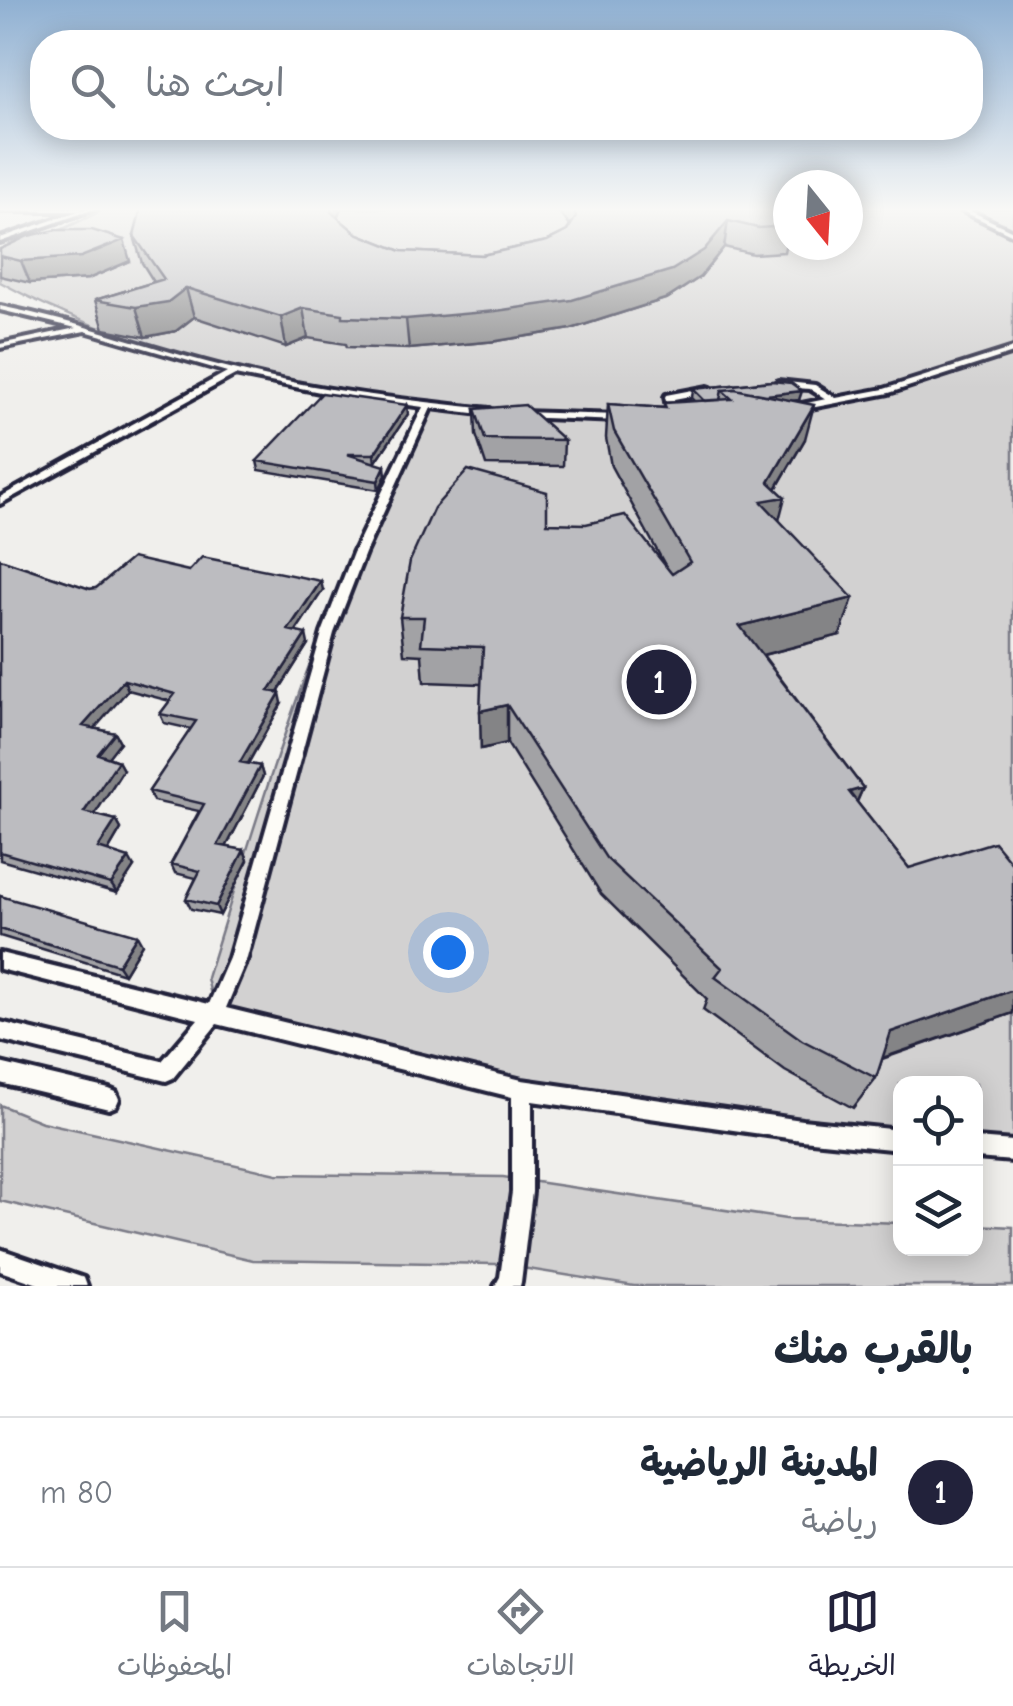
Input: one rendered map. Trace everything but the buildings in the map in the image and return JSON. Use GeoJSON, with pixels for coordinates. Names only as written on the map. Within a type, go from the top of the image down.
{"type":"FeatureCollection","features":[{"type":"Feature","properties":{"kind":"lane"},"geometry":{"type":"LineString","coordinates":[[0,308],[91,328],[234,372],[346,394],[518,414],[625,418]]}},
{"type":"Feature","properties":{"kind":"lane"},"geometry":{"type":"LineString","coordinates":[[0,346],[91,328]]}},
{"type":"Feature","properties":{"kind":"lane"},"geometry":{"type":"LineString","coordinates":[[784,409],[886,390],[1013,350]]}},
{"type":"Feature","properties":{"kind":"lane"},"geometry":{"type":"LineString","coordinates":[[0,501],[234,372]]}},
{"type":"Feature","properties":{"kind":"lane"},"geometry":{"type":"LineString","coordinates":[[770,384],[800,384],[836,401]]}},
{"type":"Feature","properties":{"kind":"lane"},"geometry":{"type":"LineString","coordinates":[[692,417],[670,418],[669,397],[717,390]]}},
{"type":"Feature","properties":{"kind":"lane"},"geometry":{"type":"LineString","coordinates":[[0,1031],[166,1072],[215,1012],[238,958],[264,873],[300,723],[328,634],[359,553],[428,406]]}},
{"type":"Feature","properties":{"kind":"lane"},"geometry":{"type":"LineString","coordinates":[[0,961],[522,1090],[893,1139]]}},
{"type":"Feature","properties":{"kind":"lane"},"geometry":{"type":"LineString","coordinates":[[0,1073],[109,1100]]}},
{"type":"Feature","properties":{"kind":"lane"},"geometry":{"type":"LineString","coordinates":[[509,1285],[522,1192],[522,1090]]}},
{"type":"Feature","properties":{"kind":"lane"},"geometry":{"type":"LineString","coordinates":[[983,1149],[1013,1151]]}},
{"type":"Feature","properties":{"kind":"lane"},"geometry":{"type":"LineString","coordinates":[[0,1260],[76,1286]]}},
{"type":"Feature","properties":{"kind":"shaded area"},"geometry":{"type":"Polygon","coordinates":[[[0,268],[1013,268],[1013,1151],[983,1149],[983,1076],[893,1076],[893,1139],[522,1090],[215,1012],[207,978],[290,720],[364,531],[397,462],[433,405],[321,387],[210,363],[157,348],[51,308],[0,282],[0,268]]]}},
{"type":"Feature","properties":{"kind":"shaded area"},"geometry":{"type":"Polygon","coordinates":[[[0,1105],[42,1122],[277,1174],[503,1177],[786,1219],[893,1223],[893,1256],[983,1256],[983,1225],[1013,1227],[1013,1286],[634,1286],[497,1264],[253,1260],[0,1201],[0,1105]]]}},
{"type":"Feature","properties":{"kind":"place","name":"المدينة الرياضية"},"geometry":{"type":"Point","coordinates":[659,682]}}]}
